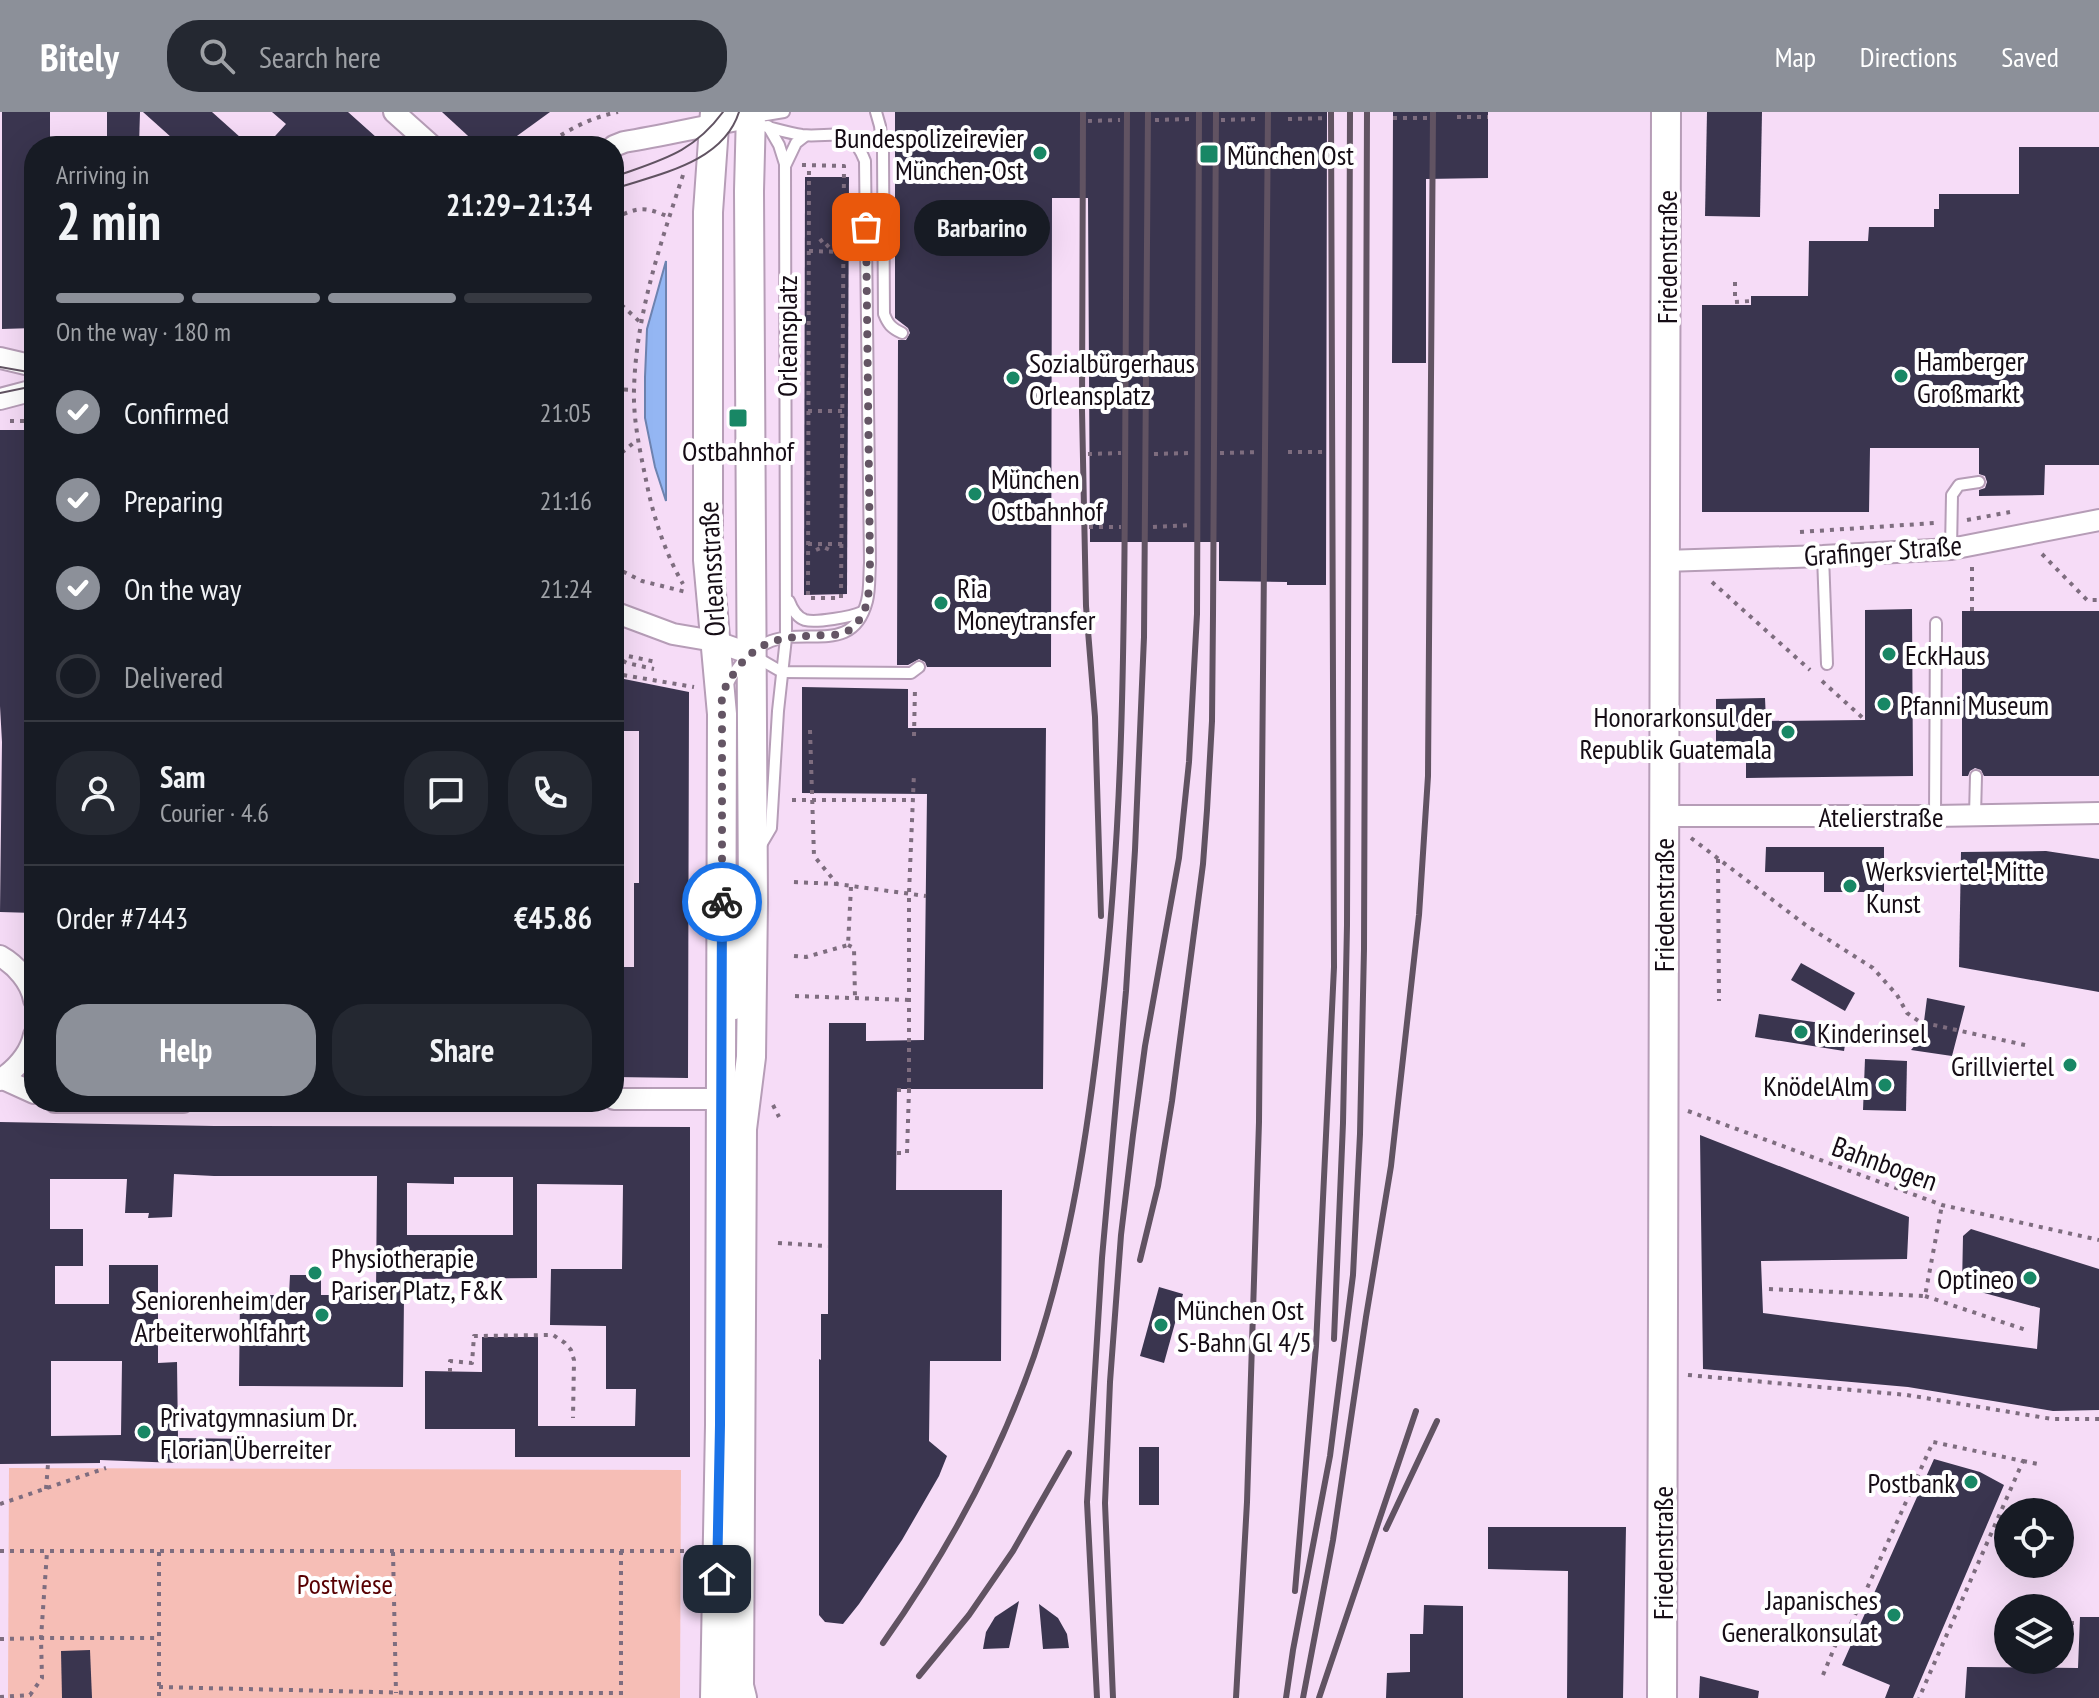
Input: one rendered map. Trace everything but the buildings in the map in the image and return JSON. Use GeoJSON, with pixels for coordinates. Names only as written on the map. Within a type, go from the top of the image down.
{"type":"FeatureCollection","features":[{"type":"Feature","properties":{"kind":"main road","name":"Friedenstraße"},"geometry":{"type":"LineString","coordinates":[[1662,1698],[1666,112]]}},
{"type":"Feature","properties":{"kind":"main road","name":"Orleansstraße"},"geometry":{"type":"LineString","coordinates":[[732,1098],[751,1057],[751,654],[757,116]]}},
{"type":"Feature","properties":{"kind":"main road","name":"Orleansstraße"},"geometry":{"type":"LineString","coordinates":[[715,117],[708,212],[708,560],[714,641],[709,692],[722,714],[722,903],[732,1098],[742,1129],[739,1686],[728,1695]]}},
{"type":"Feature","properties":{"kind":"street"},"geometry":{"type":"LineString","coordinates":[[394,112],[421,136]]}},
{"type":"Feature","properties":{"kind":"street"},"geometry":{"type":"LineString","coordinates":[[624,142],[686,132],[715,117],[757,116]]}},
{"type":"Feature","properties":{"kind":"street"},"geometry":{"type":"LineString","coordinates":[[0,358],[24,364]]}},
{"type":"Feature","properties":{"kind":"street"},"geometry":{"type":"LineString","coordinates":[[0,399],[24,393]]}},
{"type":"Feature","properties":{"kind":"street","name":"Grafinger Straße"},"geometry":{"type":"LineString","coordinates":[[1664,561],[1951,549],[2099,520]]}},
{"type":"Feature","properties":{"kind":"street"},"geometry":{"type":"LineString","coordinates":[[624,616],[673,634],[714,641],[751,654]]}},
{"type":"Feature","properties":{"kind":"street","name":"Atelierstraße"},"geometry":{"type":"LineString","coordinates":[[1663,816],[2099,813]]}},
{"type":"Feature","properties":{"kind":"street"},"geometry":{"type":"LineString","coordinates":[[0,956],[24,964]]}},
{"type":"Feature","properties":{"kind":"street"},"geometry":{"type":"LineString","coordinates":[[24,1057],[1,1079],[24,1089]]}},
{"type":"Feature","properties":{"kind":"street"},"geometry":{"type":"LineString","coordinates":[[624,1099],[732,1098]]}},
{"type":"Feature","properties":{"kind":"lane"},"geometry":{"type":"LineString","coordinates":[[757,116],[784,112]]}},
{"type":"Feature","properties":{"kind":"lane"},"geometry":{"type":"LineString","coordinates":[[876,112],[883,152],[884,314],[887,323],[902,333]]}},
{"type":"Feature","properties":{"kind":"lane"},"geometry":{"type":"LineString","coordinates":[[709,692],[731,678],[751,654],[772,641],[840,635],[854,627],[864,612],[868,598],[865,161],[851,138],[838,135],[805,136],[757,116]]}},
{"type":"Feature","properties":{"kind":"lane"},"geometry":{"type":"LineString","coordinates":[[757,116],[779,145],[785,164]]}},
{"type":"Feature","properties":{"kind":"lane"},"geometry":{"type":"LineString","coordinates":[[785,164],[796,143],[805,136]]}},
{"type":"Feature","properties":{"kind":"lane","name":"Orleansplatz"},"geometry":{"type":"LineString","coordinates":[[782,672],[786,638],[785,164]]}},
{"type":"Feature","properties":{"kind":"lane"},"geometry":{"type":"LineString","coordinates":[[1951,549],[1952,495],[1959,485],[1979,482]]}},
{"type":"Feature","properties":{"kind":"lane"},"geometry":{"type":"LineString","coordinates":[[1823,556],[1827,664]]}},
{"type":"Feature","properties":{"kind":"lane"},"geometry":{"type":"LineString","coordinates":[[786,592],[792,611],[805,620],[848,618],[864,612]]}},
{"type":"Feature","properties":{"kind":"lane"},"geometry":{"type":"LineString","coordinates":[[1935,816],[1936,623]]}},
{"type":"Feature","properties":{"kind":"lane"},"geometry":{"type":"LineString","coordinates":[[751,654],[782,672],[917,673]]}},
{"type":"Feature","properties":{"kind":"lane","name":"Orleansstraße"},"geometry":{"type":"LineString","coordinates":[[753,857],[771,828],[782,672]]}},
{"type":"Feature","properties":{"kind":"lane"},"geometry":{"type":"LineString","coordinates":[[1975,815],[1976,776]]}},
{"type":"Feature","properties":{"kind":"path"},"geometry":{"type":"LineString","coordinates":[[558,136],[604,115],[618,112]]}},
{"type":"Feature","properties":{"kind":"path"},"geometry":{"type":"LineString","coordinates":[[1457,117],[1488,117]]}},
{"type":"Feature","properties":{"kind":"path"},"geometry":{"type":"LineString","coordinates":[[1288,119],[1327,118]]}},
{"type":"Feature","properties":{"kind":"path"},"geometry":{"type":"LineString","coordinates":[[1393,118],[1427,118]]}},
{"type":"Feature","properties":{"kind":"path"},"geometry":{"type":"LineString","coordinates":[[1155,120],[1191,119]]}},
{"type":"Feature","properties":{"kind":"path"},"geometry":{"type":"LineString","coordinates":[[1221,120],[1258,119]]}},
{"type":"Feature","properties":{"kind":"path"},"geometry":{"type":"LineString","coordinates":[[1088,121],[1120,120]]}},
{"type":"Feature","properties":{"kind":"path"},"geometry":{"type":"LineString","coordinates":[[897,169],[924,160]]}},
{"type":"Feature","properties":{"kind":"path"},"geometry":{"type":"LineString","coordinates":[[809,165],[808,598],[841,598],[844,166]]}},
{"type":"Feature","properties":{"kind":"path"},"geometry":{"type":"LineString","coordinates":[[897,169],[924,169]]}},
{"type":"Feature","properties":{"kind":"path"},"geometry":{"type":"LineString","coordinates":[[897,169],[924,176]]}},
{"type":"Feature","properties":{"kind":"path"},"geometry":{"type":"LineString","coordinates":[[624,572],[642,581],[688,593],[653,512],[637,440],[634,390],[641,323],[652,272],[678,192]]}},
{"type":"Feature","properties":{"kind":"path"},"geometry":{"type":"LineString","coordinates":[[624,214],[649,208],[669,217]]}},
{"type":"Feature","properties":{"kind":"path"},"geometry":{"type":"LineString","coordinates":[[823,240],[826,249]]}},
{"type":"Feature","properties":{"kind":"path"},"geometry":{"type":"LineString","coordinates":[[826,249],[834,240]]}},
{"type":"Feature","properties":{"kind":"path"},"geometry":{"type":"LineString","coordinates":[[809,251],[826,249],[843,252]]}},
{"type":"Feature","properties":{"kind":"path"},"geometry":{"type":"LineString","coordinates":[[1735,282],[1735,302],[1751,301]]}},
{"type":"Feature","properties":{"kind":"path"},"geometry":{"type":"LineString","coordinates":[[624,307],[641,323]]}},
{"type":"Feature","properties":{"kind":"path"},"geometry":{"type":"LineString","coordinates":[[624,390],[634,390]]}},
{"type":"Feature","properties":{"kind":"path"},"geometry":{"type":"LineString","coordinates":[[808,411],[842,411]]}},
{"type":"Feature","properties":{"kind":"path"},"geometry":{"type":"LineString","coordinates":[[0,421],[24,421]]}},
{"type":"Feature","properties":{"kind":"path"},"geometry":{"type":"LineString","coordinates":[[624,451],[637,440]]}},
{"type":"Feature","properties":{"kind":"path"},"geometry":{"type":"LineString","coordinates":[[1220,453],[1259,452]]}},
{"type":"Feature","properties":{"kind":"path"},"geometry":{"type":"LineString","coordinates":[[1288,452],[1326,452]]}},
{"type":"Feature","properties":{"kind":"path"},"geometry":{"type":"LineString","coordinates":[[1088,454],[1121,453]]}},
{"type":"Feature","properties":{"kind":"path"},"geometry":{"type":"LineString","coordinates":[[1154,454],[1191,453]]}},
{"type":"Feature","properties":{"kind":"path"},"geometry":{"type":"LineString","coordinates":[[1795,532],[1951,522],[2010,512]]}},
{"type":"Feature","properties":{"kind":"path"},"geometry":{"type":"LineString","coordinates":[[1153,527],[1191,525]]}},
{"type":"Feature","properties":{"kind":"path"},"geometry":{"type":"LineString","coordinates":[[1089,527],[1121,527]]}},
{"type":"Feature","properties":{"kind":"path"},"geometry":{"type":"LineString","coordinates":[[808,544],[830,550]]}},
{"type":"Feature","properties":{"kind":"path"},"geometry":{"type":"LineString","coordinates":[[816,550],[842,544]]}},
{"type":"Feature","properties":{"kind":"path"},"geometry":{"type":"LineString","coordinates":[[2042,554],[2087,600],[2099,600]]}},
{"type":"Feature","properties":{"kind":"path"},"geometry":{"type":"LineString","coordinates":[[1972,567],[1972,611]]}},
{"type":"Feature","properties":{"kind":"path"},"geometry":{"type":"LineString","coordinates":[[1710,581],[1865,720]]}},
{"type":"Feature","properties":{"kind":"path"},"geometry":{"type":"LineString","coordinates":[[624,656],[656,662]]}},
{"type":"Feature","properties":{"kind":"path"},"geometry":{"type":"LineString","coordinates":[[624,661],[654,669]]}},
{"type":"Feature","properties":{"kind":"path"},"geometry":{"type":"LineString","coordinates":[[914,736],[917,673]]}},
{"type":"Feature","properties":{"kind":"path"},"geometry":{"type":"LineString","coordinates":[[624,675],[709,692]]}},
{"type":"Feature","properties":{"kind":"path"},"geometry":{"type":"LineString","coordinates":[[810,730],[814,856],[837,884]]}},
{"type":"Feature","properties":{"kind":"path"},"geometry":{"type":"LineString","coordinates":[[897,1153],[907,1153],[909,893],[914,773]]}},
{"type":"Feature","properties":{"kind":"path"},"geometry":{"type":"LineString","coordinates":[[792,800],[913,800]]}},
{"type":"Feature","properties":{"kind":"path"},"geometry":{"type":"LineString","coordinates":[[1663,816],[1807,926],[1873,968],[1897,995],[1907,1013],[1920,1022],[2025,1045]]}},
{"type":"Feature","properties":{"kind":"path"},"geometry":{"type":"LineString","coordinates":[[1718,859],[1719,1001]]}},
{"type":"Feature","properties":{"kind":"path"},"geometry":{"type":"LineString","coordinates":[[794,882],[837,884],[926,896]]}},
{"type":"Feature","properties":{"kind":"path"},"geometry":{"type":"LineString","coordinates":[[848,945],[852,886]]}},
{"type":"Feature","properties":{"kind":"path"},"geometry":{"type":"LineString","coordinates":[[794,956],[806,957],[848,945],[854,948],[855,998]]}},
{"type":"Feature","properties":{"kind":"path"},"geometry":{"type":"LineString","coordinates":[[795,996],[909,1000]]}},
{"type":"Feature","properties":{"kind":"path"},"geometry":{"type":"LineString","coordinates":[[897,1090],[909,1090]]}},
{"type":"Feature","properties":{"kind":"path","name":"Bahnbogen"},"geometry":{"type":"LineString","coordinates":[[1663,1102],[1942,1205],[2099,1240]]}},
{"type":"Feature","properties":{"kind":"path"},"geometry":{"type":"LineString","coordinates":[[1925,1296],[1942,1205]]}},
{"type":"Feature","properties":{"kind":"path"},"geometry":{"type":"LineString","coordinates":[[778,1243],[828,1246]]}},
{"type":"Feature","properties":{"kind":"path"},"geometry":{"type":"LineString","coordinates":[[1769,1289],[1925,1296],[2026,1330]]}},
{"type":"Feature","properties":{"kind":"path"},"geometry":{"type":"LineString","coordinates":[[450,1372],[450,1361],[472,1363],[474,1336],[553,1335],[571,1350],[574,1360],[573,1418]]}},
{"type":"Feature","properties":{"kind":"path"},"geometry":{"type":"LineString","coordinates":[[1662,1374],[1907,1395],[2052,1419],[2099,1419]]}},
{"type":"Feature","properties":{"kind":"path"},"geometry":{"type":"LineString","coordinates":[[1823,1675],[1838,1639],[1846,1635],[1933,1442],[2038,1464]]}},
{"type":"Feature","properties":{"kind":"path"},"geometry":{"type":"LineString","coordinates":[[1919,1698],[2023,1461]]}},
{"type":"Feature","properties":{"kind":"path"},"geometry":{"type":"LineString","coordinates":[[46,1489],[48,1464]]}},
{"type":"Feature","properties":{"kind":"path"},"geometry":{"type":"LineString","coordinates":[[0,1504],[106,1468]]}},
{"type":"Feature","properties":{"kind":"path"},"geometry":{"type":"LineString","coordinates":[[0,1551],[695,1551]]}},
{"type":"Feature","properties":{"kind":"path"},"geometry":{"type":"LineString","coordinates":[[159,1687],[419,1696],[621,1696],[621,1551]]}},
{"type":"Feature","properties":{"kind":"path"},"geometry":{"type":"LineString","coordinates":[[0,1697],[30,1695],[42,1678],[41,1638],[47,1552]]}},
{"type":"Feature","properties":{"kind":"path"},"geometry":{"type":"LineString","coordinates":[[159,1552],[159,1698]]}},
{"type":"Feature","properties":{"kind":"path"},"geometry":{"type":"LineString","coordinates":[[393,1552],[396,1693]]}},
{"type":"Feature","properties":{"kind":"path"},"geometry":{"type":"LineString","coordinates":[[2074,1623],[2079,1623]]}},
{"type":"Feature","properties":{"kind":"path"},"geometry":{"type":"LineString","coordinates":[[0,1639],[159,1638]]}},
{"type":"Feature","properties":{"kind":"green space","name":"Postwiese"},"geometry":{"type":"Polygon","coordinates":[[[9,1468],[681,1470],[680,1698],[8,1698],[9,1468]]]}},
{"type":"Feature","properties":{"kind":"water"},"geometry":{"type":"Polygon","coordinates":[[[666,261],[666,501],[645,418],[645,377],[647,329],[666,261]]]}},
{"type":"Feature","properties":{"kind":"tram line"},"geometry":{"type":"LineString","coordinates":[[624,173],[687,147],[723,112]]}},
{"type":"Feature","properties":{"kind":"tram line"},"geometry":{"type":"LineString","coordinates":[[624,186],[704,155],[731,129],[739,112]]}},
{"type":"Feature","properties":{"kind":"tram line"},"geometry":{"type":"LineString","coordinates":[[0,367],[24,371]]}},
{"type":"Feature","properties":{"kind":"tram line"},"geometry":{"type":"LineString","coordinates":[[0,393],[24,388]]}},
{"type":"Feature","properties":{"kind":"railway"},"geometry":{"type":"LineString","coordinates":[[1083,112],[1082,410],[1086,606],[1095,717],[1101,916]]}},
{"type":"Feature","properties":{"kind":"railway"},"geometry":{"type":"LineString","coordinates":[[883,1643],[969,1505],[1020,1395],[1058,1272],[1084,1144],[1108,949],[1123,684],[1127,112]]}},
{"type":"Feature","properties":{"kind":"railway"},"geometry":{"type":"LineString","coordinates":[[1097,1698],[1087,1502],[1102,1258],[1135,850],[1144,637],[1148,112]]}},
{"type":"Feature","properties":{"kind":"railway"},"geometry":{"type":"LineString","coordinates":[[1113,1698],[1105,1503],[1121,1235],[1145,1046],[1179,858],[1189,762],[1197,614],[1199,112]]}},
{"type":"Feature","properties":{"kind":"railway"},"geometry":{"type":"LineString","coordinates":[[1140,1260],[1158,1186],[1172,1101],[1203,864],[1207,810],[1212,721],[1216,112]]}},
{"type":"Feature","properties":{"kind":"railway"},"geometry":{"type":"LineString","coordinates":[[1236,1698],[1247,1502],[1259,1122],[1268,112]]}},
{"type":"Feature","properties":{"kind":"railway"},"geometry":{"type":"LineString","coordinates":[[1295,1591],[1316,1346],[1334,967],[1331,112]]}},
{"type":"Feature","properties":{"kind":"railway"},"geometry":{"type":"LineString","coordinates":[[1334,1339],[1347,925],[1350,112]]}},
{"type":"Feature","properties":{"kind":"railway"},"geometry":{"type":"LineString","coordinates":[[1286,1698],[1330,1456],[1353,1275],[1364,949],[1367,112]]}},
{"type":"Feature","properties":{"kind":"railway"},"geometry":{"type":"LineString","coordinates":[[1303,1698],[1333,1540],[1391,1166],[1419,915],[1428,776],[1433,112]]}},
{"type":"Feature","properties":{"kind":"railway"},"geometry":{"type":"LineString","coordinates":[[1319,1698],[1416,1411]]}},
{"type":"Feature","properties":{"kind":"railway"},"geometry":{"type":"LineString","coordinates":[[1386,1529],[1437,1421]]}},
{"type":"Feature","properties":{"kind":"railway"},"geometry":{"type":"LineString","coordinates":[[919,1676],[969,1615],[1013,1551],[1069,1453]]}},
{"type":"Feature","properties":{"kind":"way so far"},"geometry":{"type":"LineString","coordinates":[[722,902],[721,697],[743,660],[751,654],[772,641],[786,638],[840,635],[854,627],[864,612],[868,598],[866,227]]}},
{"type":"Feature","properties":{"kind":"place","name":"Bundespolizeirevier München-Ost"},"geometry":{"type":"Point","coordinates":[1040,153]}},
{"type":"Feature","properties":{"kind":"place","name":"München Ost"},"geometry":{"type":"Point","coordinates":[1209,154]}},
{"type":"Feature","properties":{"kind":"place","name":"Barbarino"},"geometry":{"type":"Point","coordinates":[866,227]}},
{"type":"Feature","properties":{"kind":"place","name":"Hamberger Großmarkt"},"geometry":{"type":"Point","coordinates":[1901,376]}},
{"type":"Feature","properties":{"kind":"place","name":"Sozialbürgerhaus Orleansplatz"},"geometry":{"type":"Point","coordinates":[1013,378]}},
{"type":"Feature","properties":{"kind":"place","name":"Ostbahnhof"},"geometry":{"type":"Point","coordinates":[738,418]}},
{"type":"Feature","properties":{"kind":"place","name":"München Ostbahnhof"},"geometry":{"type":"Point","coordinates":[975,494]}},
{"type":"Feature","properties":{"kind":"place","name":"Ria Moneytransfer"},"geometry":{"type":"Point","coordinates":[941,603]}},
{"type":"Feature","properties":{"kind":"place","name":"EckHaus"},"geometry":{"type":"Point","coordinates":[1889,654]}},
{"type":"Feature","properties":{"kind":"place","name":"Pfanni Museum"},"geometry":{"type":"Point","coordinates":[1884,704]}},
{"type":"Feature","properties":{"kind":"place","name":"Honorarkonsul der Republik Guatemala"},"geometry":{"type":"Point","coordinates":[1788,732]}},
{"type":"Feature","properties":{"kind":"place","name":"Werksviertel-Mitte Kunst"},"geometry":{"type":"Point","coordinates":[1850,886]}},
{"type":"Feature","properties":{"kind":"place","name":"Kinderinsel"},"geometry":{"type":"Point","coordinates":[1801,1032]}},
{"type":"Feature","properties":{"kind":"place","name":"Grillviertel"},"geometry":{"type":"Point","coordinates":[2070,1065]}},
{"type":"Feature","properties":{"kind":"place","name":"KnödelAlm"},"geometry":{"type":"Point","coordinates":[1885,1085]}},
{"type":"Feature","properties":{"kind":"place","name":"Physiotherapie Pariser Platz, F&K"},"geometry":{"type":"Point","coordinates":[315,1273]}},
{"type":"Feature","properties":{"kind":"place","name":"Optineo"},"geometry":{"type":"Point","coordinates":[2030,1278]}},
{"type":"Feature","properties":{"kind":"place","name":"Seniorenheim der Arbeiterwohlfahrt"},"geometry":{"type":"Point","coordinates":[322,1315]}},
{"type":"Feature","properties":{"kind":"place","name":"München Ost S-Bahn Gl 4/5"},"geometry":{"type":"Point","coordinates":[1161,1325]}},
{"type":"Feature","properties":{"kind":"place","name":"Privatgymnasium Dr. Florian Überreiter"},"geometry":{"type":"Point","coordinates":[144,1432]}},
{"type":"Feature","properties":{"kind":"place","name":"Postbank"},"geometry":{"type":"Point","coordinates":[1971,1482]}},
{"type":"Feature","properties":{"kind":"place","name":"Japanisches Generalkonsulat"},"geometry":{"type":"Point","coordinates":[1894,1615]}},
{"type":"Feature","properties":{"kind":"route"},"geometry":{"type":"LineString","coordinates":[[717,1579],[722,902]]}}]}
